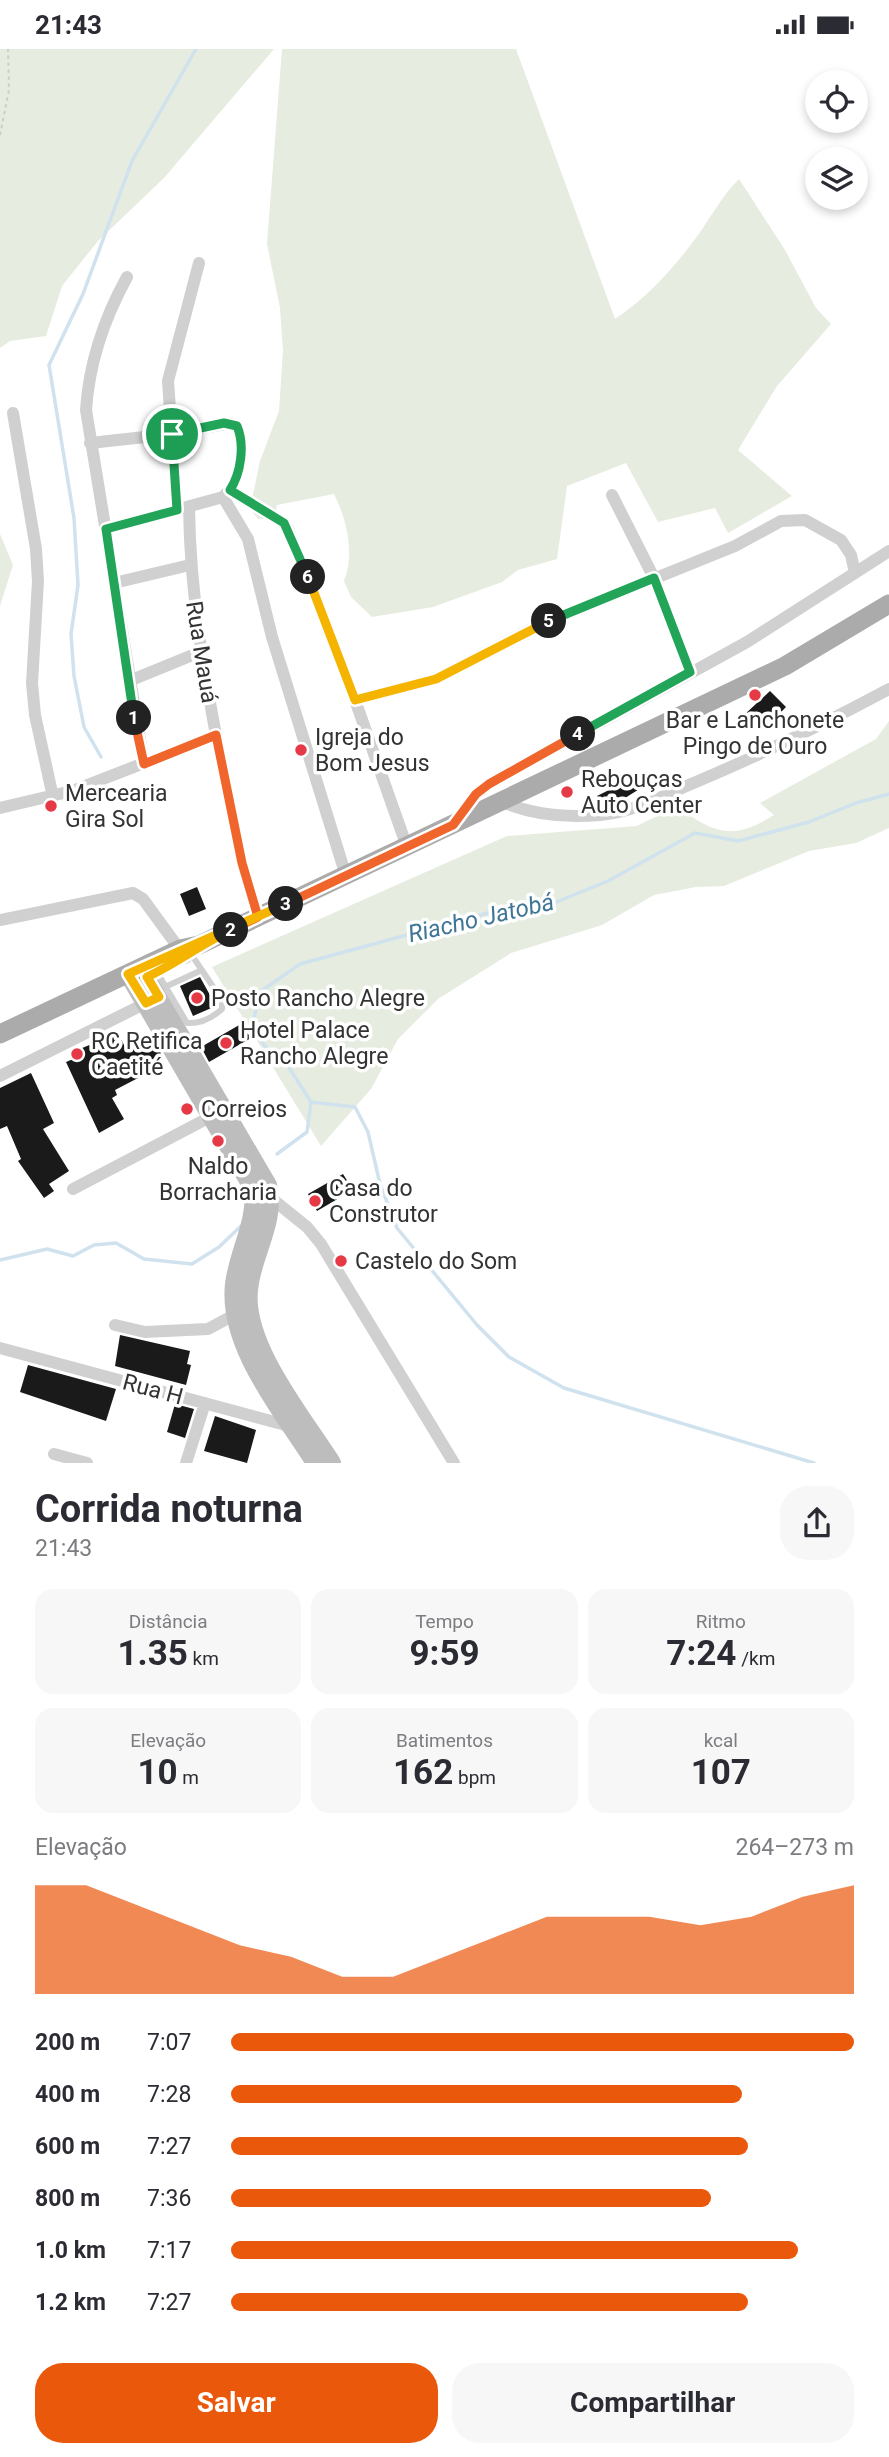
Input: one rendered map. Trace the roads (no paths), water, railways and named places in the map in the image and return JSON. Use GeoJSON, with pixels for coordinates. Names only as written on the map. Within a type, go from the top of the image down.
{"type":"FeatureCollection","features":[{"type":"Feature","properties":{"kind":"main road"},"geometry":{"type":"LineString","coordinates":[[0,1046],[147,983],[258,917],[785,666],[889,604]]}},
{"type":"Feature","properties":{"kind":"main road"},"geometry":{"type":"LineString","coordinates":[[0,1034],[147,983]]}},
{"type":"Feature","properties":{"kind":"street","name":"Rua Mauá"},"geometry":{"type":"LineString","coordinates":[[199,263],[168,381],[172,434],[200,652],[242,863],[258,917]]}},
{"type":"Feature","properties":{"kind":"street"},"geometry":{"type":"LineString","coordinates":[[127,277],[102,334],[90,379],[86,410],[144,764]]}},
{"type":"Feature","properties":{"kind":"street"},"geometry":{"type":"LineString","coordinates":[[13,413],[36,549],[38,581],[32,673],[35,715],[53,797]]}},
{"type":"Feature","properties":{"kind":"street"},"geometry":{"type":"LineString","coordinates":[[90,443],[172,434],[224,423],[237,426],[240,435],[239,470],[227,494]]}},
{"type":"Feature","properties":{"kind":"street"},"geometry":{"type":"LineString","coordinates":[[227,494],[248,539],[272,637],[346,876]]}},
{"type":"Feature","properties":{"kind":"street"},"geometry":{"type":"LineString","coordinates":[[106,529],[227,494],[279,519],[295,543],[407,847]]}},
{"type":"Feature","properties":{"kind":"street"},"geometry":{"type":"LineString","coordinates":[[612,495],[654,578],[690,672]]}},
{"type":"Feature","properties":{"kind":"street"},"geometry":{"type":"LineString","coordinates":[[355,700],[436,679],[535,627],[735,546],[781,521],[793,518],[806,520],[841,540],[851,555],[855,573]]}},
{"type":"Feature","properties":{"kind":"street"},"geometry":{"type":"LineString","coordinates":[[453,825],[476,794],[489,784],[747,642],[889,551]]}},
{"type":"Feature","properties":{"kind":"street"},"geometry":{"type":"LineString","coordinates":[[114,583],[190,565]]}},
{"type":"Feature","properties":{"kind":"street"},"geometry":{"type":"LineString","coordinates":[[129,681],[200,652]]}},
{"type":"Feature","properties":{"kind":"street"},"geometry":{"type":"LineString","coordinates":[[500,801],[543,815],[600,815],[648,804],[783,745],[889,688]]}},
{"type":"Feature","properties":{"kind":"street"},"geometry":{"type":"LineString","coordinates":[[0,808],[53,797],[216,735]]}},
{"type":"Feature","properties":{"kind":"street"},"geometry":{"type":"LineString","coordinates":[[0,920],[133,893],[143,899],[192,955]]}},
{"type":"Feature","properties":{"kind":"street"},"geometry":{"type":"LineString","coordinates":[[0,1076],[147,983],[253,1189],[252,1217],[234,1282],[234,1315],[250,1358],[332,1463]]}},
{"type":"Feature","properties":{"kind":"street"},"geometry":{"type":"LineString","coordinates":[[73,1189],[210,1104]]}},
{"type":"Feature","properties":{"kind":"street"},"geometry":{"type":"LineString","coordinates":[[210,1104],[264,1178],[271,1198],[266,1228],[249,1290],[250,1321],[299,1424],[314,1463]]}},
{"type":"Feature","properties":{"kind":"street"},"geometry":{"type":"LineString","coordinates":[[271,1198],[301,1222],[321,1244],[454,1463]]}},
{"type":"Feature","properties":{"kind":"street"},"geometry":{"type":"LineString","coordinates":[[115,1325],[145,1332],[208,1328],[234,1315]]}},
{"type":"Feature","properties":{"kind":"street","name":"Rua H"},"geometry":{"type":"LineString","coordinates":[[0,1348],[205,1403],[299,1424]]}},
{"type":"Feature","properties":{"kind":"street"},"geometry":{"type":"LineString","coordinates":[[186,1463],[205,1403]]}},
{"type":"Feature","properties":{"kind":"street"},"geometry":{"type":"LineString","coordinates":[[54,1454],[87,1463]]}},
{"type":"Feature","properties":{"kind":"lane"},"geometry":{"type":"LineString","coordinates":[[147,983],[187,1023],[197,1024],[222,1009],[222,1000],[192,955]]}},
{"type":"Feature","properties":{"kind":"lane"},"geometry":{"type":"LineString","coordinates":[[253,1189],[271,1198]]}},
{"type":"Feature","properties":{"kind":"waterway"},"geometry":{"type":"LineString","coordinates":[[101,757],[84,727],[74,676],[71,634],[78,585],[74,518],[49,365],[83,294],[132,161],[196,49]]}},
{"type":"Feature","properties":{"kind":"waterway","name":"Riacho Jatobá"},"geometry":{"type":"LineString","coordinates":[[277,1154],[307,1132],[311,1102],[288,1066],[264,1045],[253,1022],[260,992],[300,964],[499,910],[554,903],[608,881],[695,833],[738,841],[809,822],[856,803],[889,794]]}},
{"type":"Feature","properties":{"kind":"waterway"},"geometry":{"type":"LineString","coordinates":[[311,1102],[355,1107],[368,1132],[380,1184],[397,1228],[477,1325],[509,1357],[564,1388],[814,1463]]}},
{"type":"Feature","properties":{"kind":"waterway","name":"Riacho Jatobá"},"geometry":{"type":"LineString","coordinates":[[0,1260],[47,1249],[73,1256],[94,1245],[116,1243],[144,1259],[192,1264],[219,1247],[241,1226]]}},
{"type":"Feature","properties":{"kind":"place","name":"Bar e Lanchonete Pingo de Ouro"},"geometry":{"type":"Point","coordinates":[755,695]}},
{"type":"Feature","properties":{"kind":"place","name":"Igreja do Bom Jesus"},"geometry":{"type":"Point","coordinates":[301,750]}},
{"type":"Feature","properties":{"kind":"place","name":"Rebouças Auto Center"},"geometry":{"type":"Point","coordinates":[567,792]}},
{"type":"Feature","properties":{"kind":"place","name":"Mercearia Gira Sol"},"geometry":{"type":"Point","coordinates":[51,806]}},
{"type":"Feature","properties":{"kind":"place","name":"Posto Rancho Alegre"},"geometry":{"type":"Point","coordinates":[197,998]}},
{"type":"Feature","properties":{"kind":"place","name":"Hotel Palace Rancho Alegre"},"geometry":{"type":"Point","coordinates":[226,1043]}},
{"type":"Feature","properties":{"kind":"place","name":"RC Retifica Caetité"},"geometry":{"type":"Point","coordinates":[77,1054]}},
{"type":"Feature","properties":{"kind":"place","name":"Correios"},"geometry":{"type":"Point","coordinates":[187,1109]}},
{"type":"Feature","properties":{"kind":"place","name":"Naldo Borracharia"},"geometry":{"type":"Point","coordinates":[218,1141]}},
{"type":"Feature","properties":{"kind":"place","name":"Casa do Construtor"},"geometry":{"type":"Point","coordinates":[315,1201]}},
{"type":"Feature","properties":{"kind":"place","name":"Castelo do Som"},"geometry":{"type":"Point","coordinates":[341,1261]}}]}
